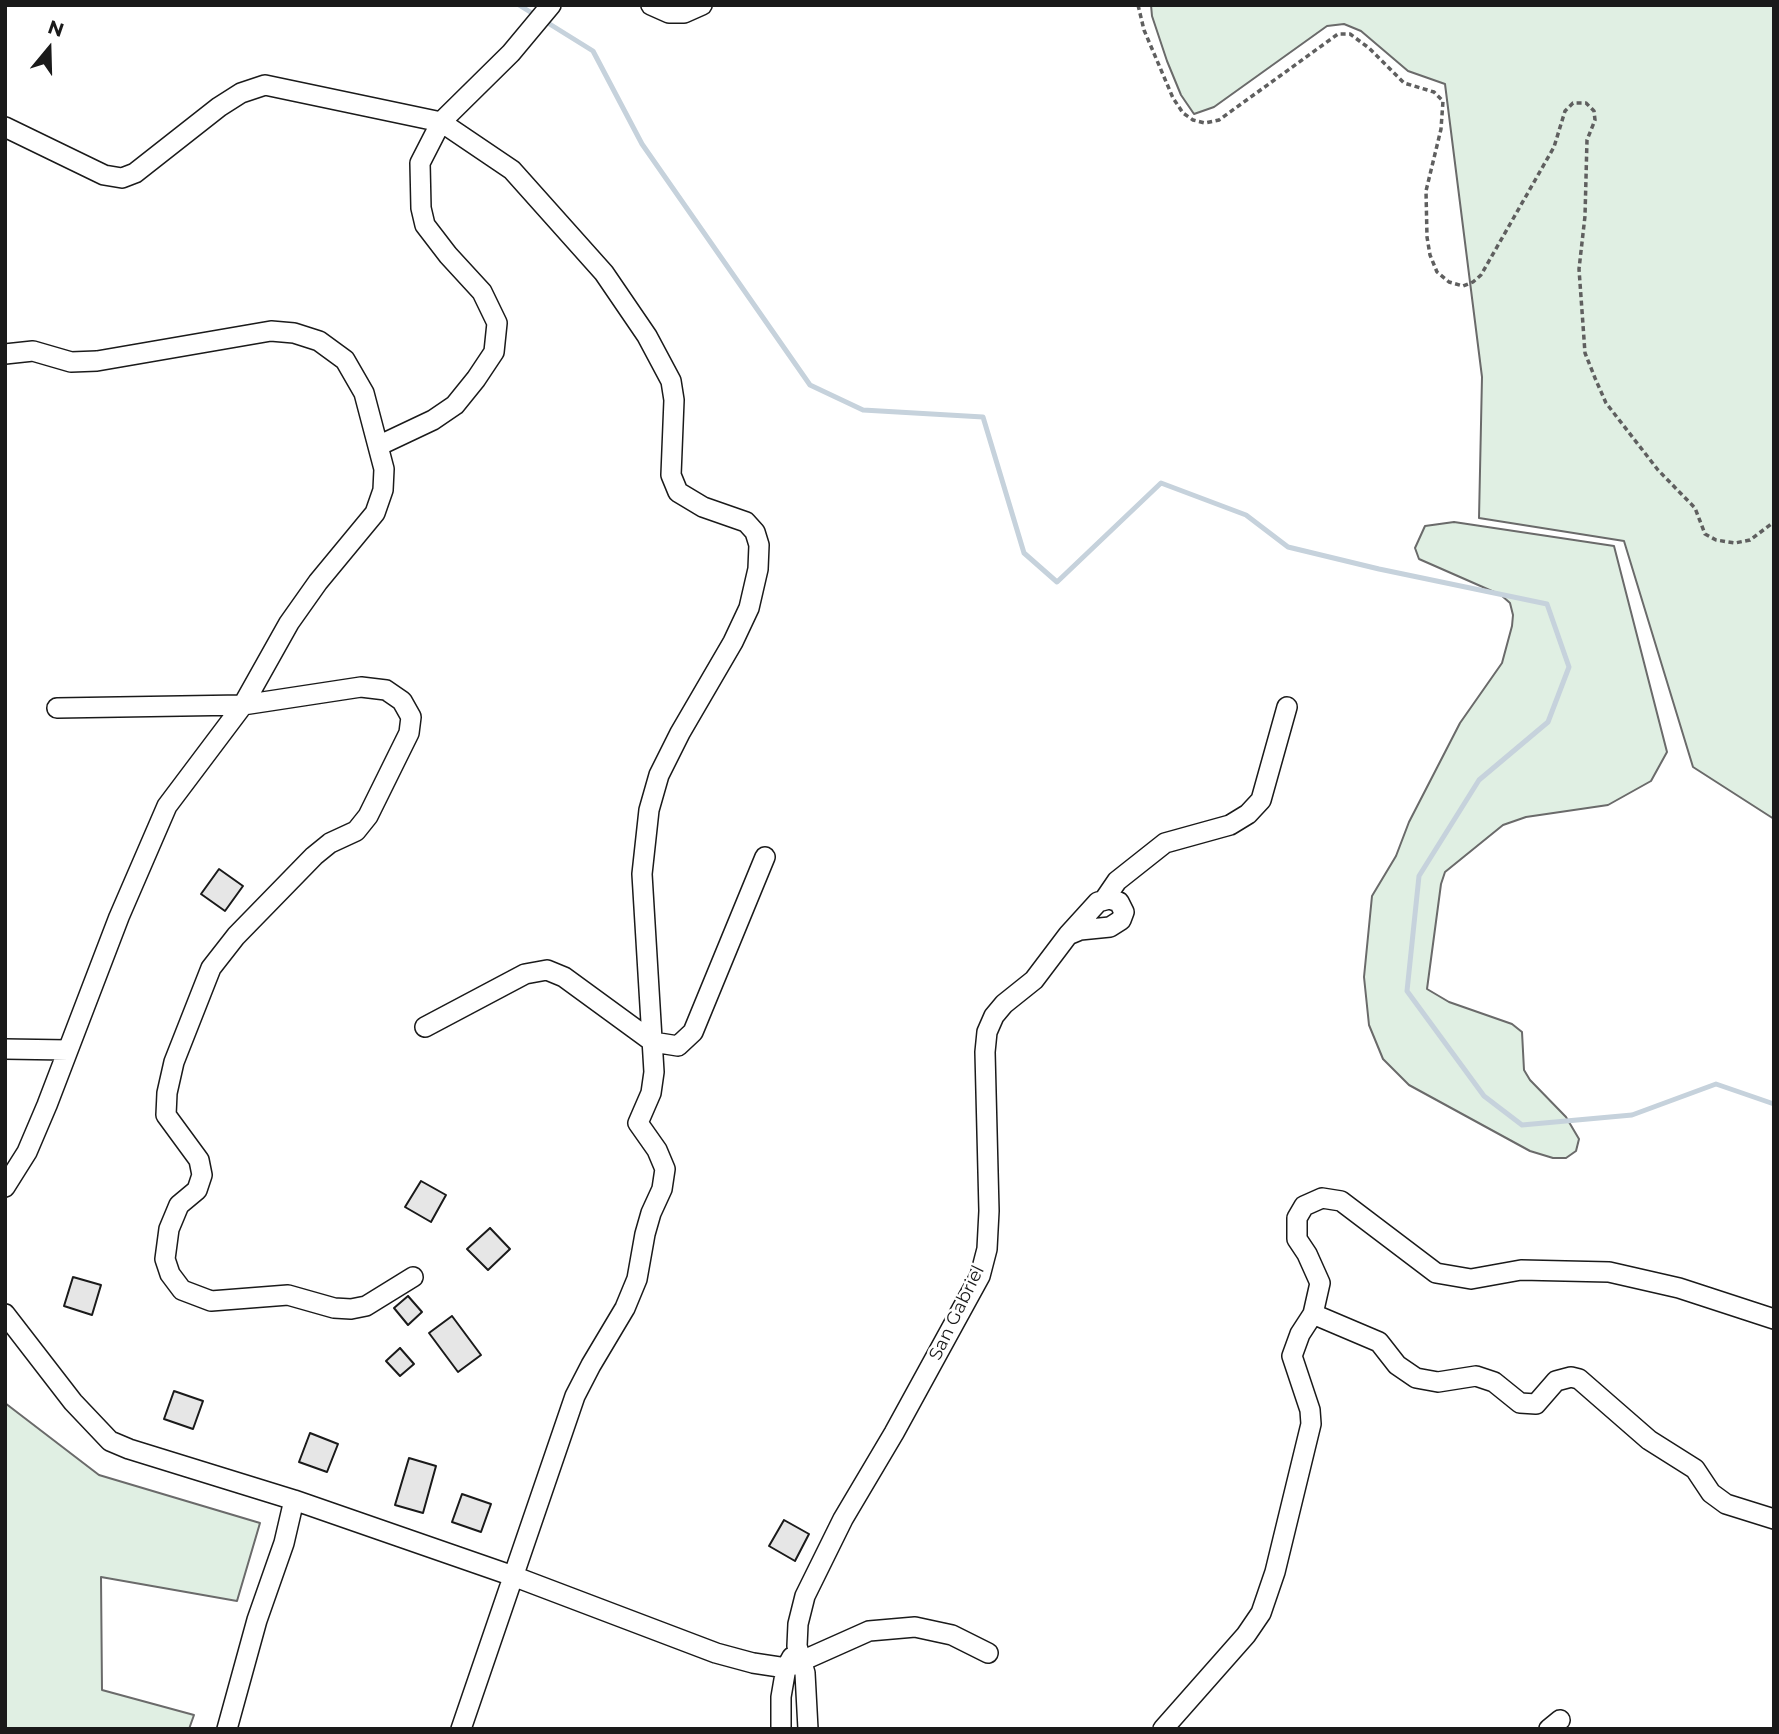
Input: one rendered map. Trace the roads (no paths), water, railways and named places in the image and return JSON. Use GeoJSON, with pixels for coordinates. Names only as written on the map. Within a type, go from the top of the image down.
{"type":"FeatureCollection","features":[{"type":"Feature","properties":{"kind":"street"},"geometry":{"type":"LineString","coordinates":[[378,446],[433,420],[455,405],[494,352],[497,323],[482,292],[425,225],[421,208],[421,163],[441,122],[511,53],[551,5]]}},
{"type":"Feature","properties":{"kind":"street"},"geometry":{"type":"LineString","coordinates":[[651,5],[669,13],[684,13],[702,5]]}},
{"type":"Feature","properties":{"kind":"street"},"geometry":{"type":"LineString","coordinates":[[5,127],[95,171],[122,178],[135,173],[219,107],[241,93],[265,85],[441,122],[512,170],[604,273],[648,336],[671,381],[674,400],[671,475],[678,492],[703,507],[746,522],[755,532],[759,545],[758,569],[748,608],[733,642],[659,775],[649,810],[642,874],[654,1072],[651,1093],[638,1123],[657,1150],[665,1169],[662,1189],[651,1213],[637,1279],[625,1308],[575,1396],[461,1729]]}},
{"type":"Feature","properties":{"kind":"street"},"geometry":{"type":"LineString","coordinates":[[5,354],[33,351],[71,362],[97,361],[271,331],[294,332],[319,341],[345,360],[364,393],[384,469],[383,490],[375,513],[318,582],[289,624],[243,705],[167,806],[119,917],[27,1152],[5,1187]]}},
{"type":"Feature","properties":{"kind":"street"},"geometry":{"type":"LineString","coordinates":[[57,708],[243,705],[361,687],[386,690],[402,701],[411,717],[409,733],[368,816],[356,831],[330,844],[314,856],[236,936],[211,968],[174,1062],[167,1093],[166,1115],[199,1160],[202,1175],[197,1191],[179,1205],[169,1229],[165,1259],[170,1275],[182,1290],[211,1301],[288,1295],[334,1308],[351,1309],[366,1306],[413,1277]]}},
{"type":"Feature","properties":{"kind":"street","name":"San Gabriel"},"geometry":{"type":"LineString","coordinates":[[781,1729],[781,1697],[795,1659],[798,1624],[806,1596],[824,1555],[980,1276],[987,1248],[989,1211],[985,1052],[987,1032],[1004,1004],[1034,980],[1068,935],[1098,902],[1104,900],[1117,881],[1165,843],[1230,825],[1248,814],[1261,800],[1287,707]]}},
{"type":"Feature","properties":{"kind":"street"},"geometry":{"type":"LineString","coordinates":[[425,1027],[525,974],[547,970],[564,977],[653,1042],[678,1046],[693,1032],[765,857]]}},
{"type":"Feature","properties":{"kind":"street"},"geometry":{"type":"LineString","coordinates":[[5,1049],[68,1050]]}},
{"type":"Feature","properties":{"kind":"street"},"geometry":{"type":"LineString","coordinates":[[1163,1729],[1246,1635],[1261,1612],[1275,1572],[1311,1424],[1311,1410],[1292,1356],[1300,1334],[1313,1314],[1320,1283],[1297,1238],[1297,1218],[1304,1206],[1322,1198],[1341,1201],[1436,1273],[1471,1279],[1521,1270],[1609,1272],[1679,1288],[1774,1318]]}},
{"type":"Feature","properties":{"kind":"street"},"geometry":{"type":"LineString","coordinates":[[5,1314],[73,1402],[110,1441],[294,1500],[513,1576],[716,1653],[753,1663],[795,1659],[869,1631],[915,1627],[952,1635],[988,1653]]}},
{"type":"Feature","properties":{"kind":"street"},"geometry":{"type":"LineString","coordinates":[[1313,1314],[1379,1342],[1397,1365],[1416,1378],[1438,1382],[1476,1376],[1494,1381],[1520,1403],[1536,1404],[1556,1381],[1571,1377],[1579,1379],[1649,1440],[1695,1469],[1711,1493],[1726,1504],[1774,1519]]}},
{"type":"Feature","properties":{"kind":"street"},"geometry":{"type":"LineString","coordinates":[[227,1729],[257,1620],[284,1543],[294,1500]]}},
{"type":"Feature","properties":{"kind":"street"},"geometry":{"type":"LineString","coordinates":[[795,1659],[806,1690],[808,1729]]}},
{"type":"Feature","properties":{"kind":"waterway"},"geometry":{"type":"LineString","coordinates":[[519,5],[593,51],[642,144],[810,385],[863,410],[983,417],[1024,553],[1057,582],[1161,483],[1246,515],[1288,547],[1547,604],[1569,667],[1548,722],[1479,780],[1419,876],[1407,991],[1484,1096],[1522,1125],[1632,1115],[1716,1084],[1774,1104]]}}]}
